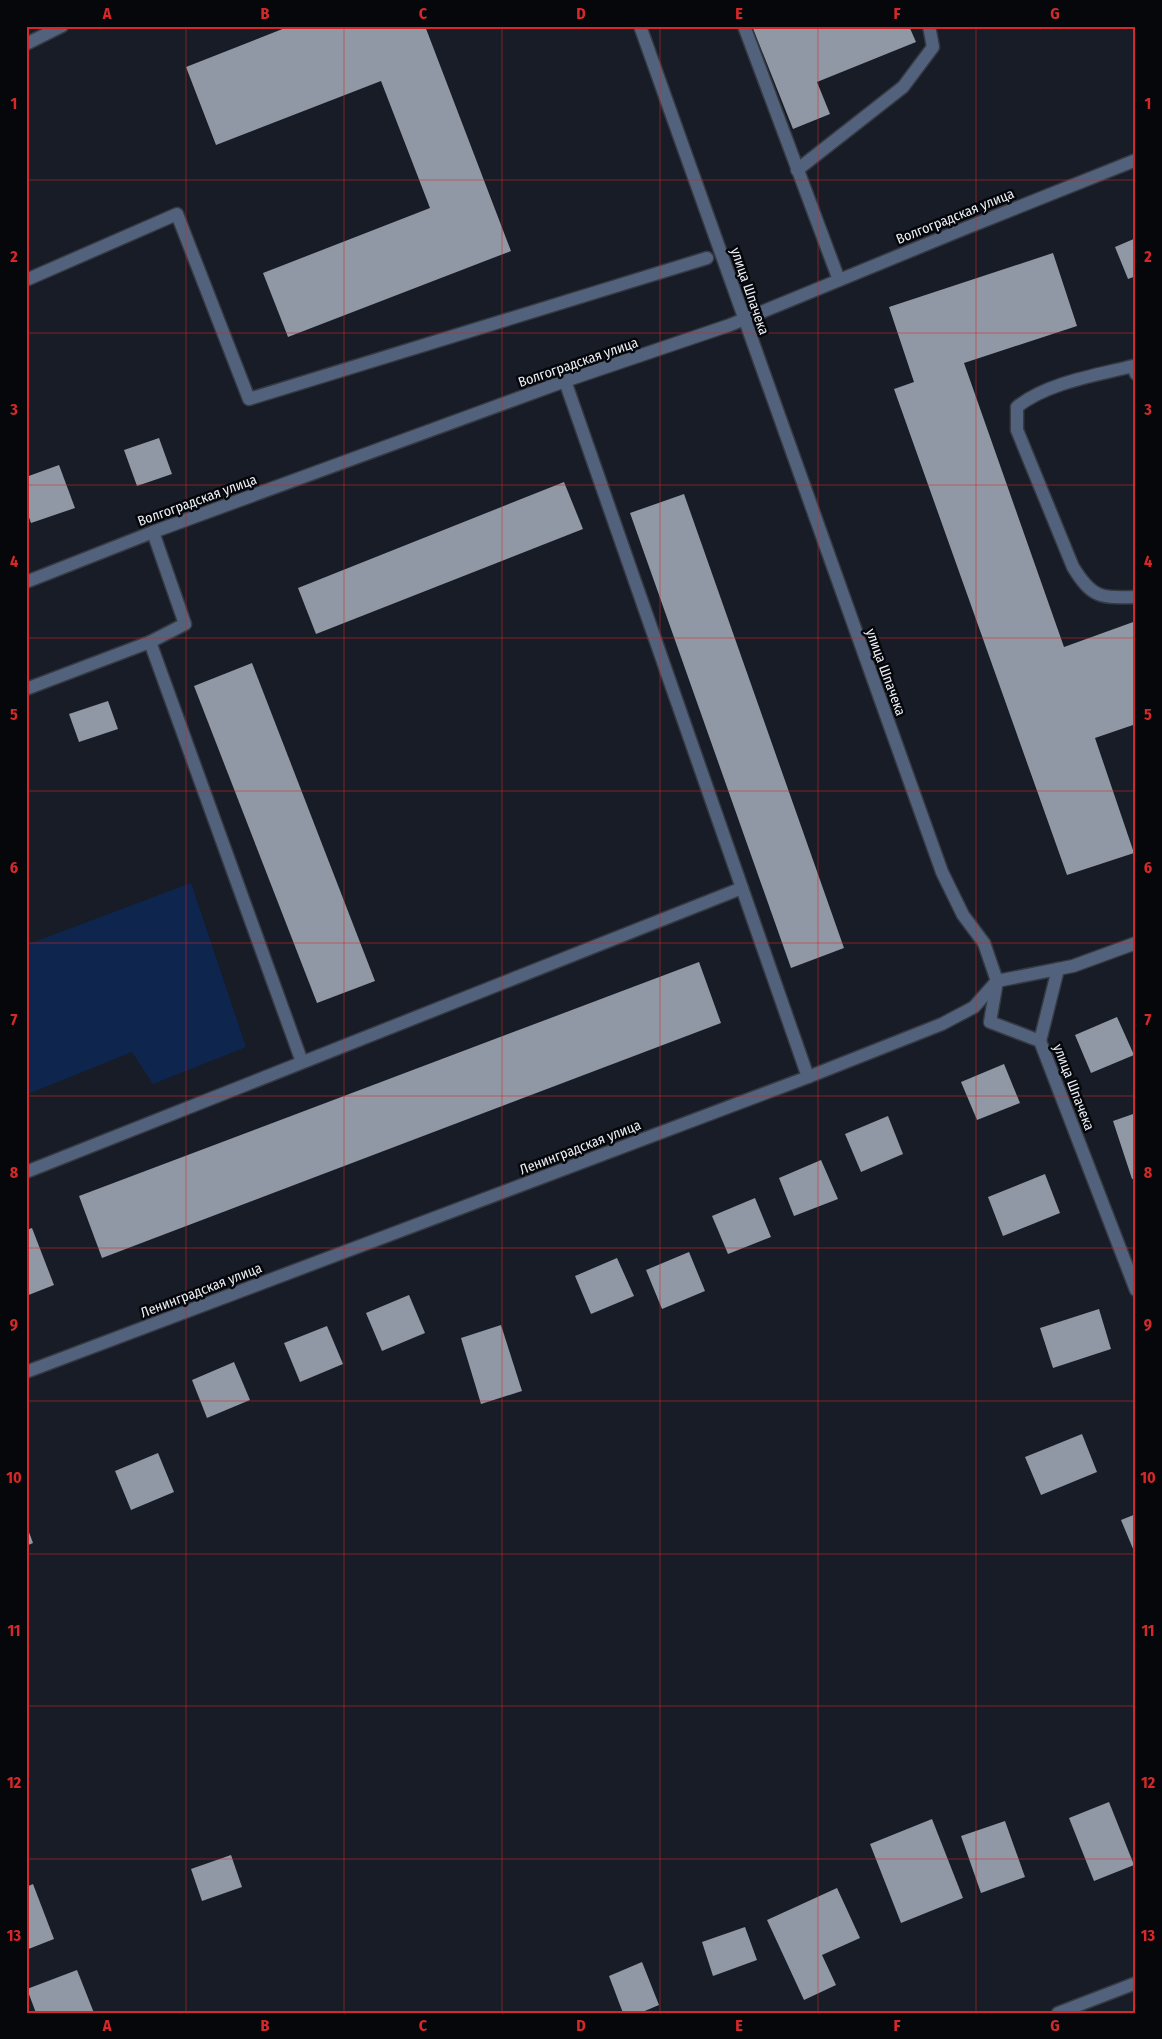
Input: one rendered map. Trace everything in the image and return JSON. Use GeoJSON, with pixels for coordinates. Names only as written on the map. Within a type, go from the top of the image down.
{"type":"FeatureCollection","features":[{"type":"Feature","properties":{"kind":"street"},"geometry":{"type":"LineString","coordinates":[[26,44],[62,26]]}},
{"type":"Feature","properties":{"kind":"street","name":"улица Шпачека"},"geometry":{"type":"LineString","coordinates":[[640,26],[942,872],[964,915],[984,944],[997,981],[990,1022],[1040,1041],[1136,1290]]}},
{"type":"Feature","properties":{"kind":"street"},"geometry":{"type":"LineString","coordinates":[[744,26],[839,280]]}},
{"type":"Feature","properties":{"kind":"street"},"geometry":{"type":"LineString","coordinates":[[797,170],[903,87],[933,47],[929,26]]}},
{"type":"Feature","properties":{"kind":"street","name":"Волгоградская улица"},"geometry":{"type":"LineString","coordinates":[[26,582],[153,532],[565,381],[744,320],[1136,160]]}},
{"type":"Feature","properties":{"kind":"street"},"geometry":{"type":"LineString","coordinates":[[26,280],[177,214],[249,399],[707,258]]}},
{"type":"Feature","properties":{"kind":"street"},"geometry":{"type":"LineString","coordinates":[[1136,374],[1133,366],[1057,386],[1028,397],[1017,407],[1017,430],[1073,567],[1084,585],[1099,596],[1136,596]]}},
{"type":"Feature","properties":{"kind":"street"},"geometry":{"type":"LineString","coordinates":[[565,381],[808,1077]]}},
{"type":"Feature","properties":{"kind":"street"},"geometry":{"type":"LineString","coordinates":[[26,689],[150,642],[185,624],[153,532]]}},
{"type":"Feature","properties":{"kind":"street"},"geometry":{"type":"LineString","coordinates":[[150,642],[302,1062]]}},
{"type":"Feature","properties":{"kind":"street"},"geometry":{"type":"LineString","coordinates":[[26,1172],[742,888]]}},
{"type":"Feature","properties":{"kind":"street"},"geometry":{"type":"LineString","coordinates":[[997,981],[1073,966],[1136,943]]}},
{"type":"Feature","properties":{"kind":"street"},"geometry":{"type":"LineString","coordinates":[[1040,1041],[1058,969]]}},
{"type":"Feature","properties":{"kind":"street","name":"Ленинградская улица"},"geometry":{"type":"LineString","coordinates":[[26,1372],[808,1077],[942,1024],[974,1007],[997,981]]}},
{"type":"Feature","properties":{"kind":"street"},"geometry":{"type":"LineString","coordinates":[[1058,2013],[1136,1983]]}},
{"type":"Feature","properties":{"kind":"shaded area"},"geometry":{"type":"Polygon","coordinates":[[[191,883],[246,1047],[153,1084],[132,1052],[28,1094],[26,1098],[26,945],[191,883]]]}},
{"type":"Feature","properties":{"kind":"building"},"geometry":{"type":"Polygon","coordinates":[[[290,26],[425,26],[511,251],[288,337],[263,273],[430,208],[381,81],[216,145],[186,67],[290,26]]]}},
{"type":"Feature","properties":{"kind":"building"},"geometry":{"type":"Polygon","coordinates":[[[752,26],[909,26],[916,42],[817,82],[830,114],[793,129],[752,26]]]}},
{"type":"Feature","properties":{"kind":"building"},"geometry":{"type":"Polygon","coordinates":[[[1136,238],[1136,276],[1128,279],[1115,247],[1136,238]]]}},
{"type":"Feature","properties":{"kind":"building"},"geometry":{"type":"Polygon","coordinates":[[[1053,253],[1077,326],[964,363],[1064,647],[1136,621],[1136,724],[1095,738],[1134,853],[1067,875],[894,389],[914,382],[889,307],[1053,253]]]}},
{"type":"Feature","properties":{"kind":"building"},"geometry":{"type":"Polygon","coordinates":[[[159,438],[172,474],[137,486],[124,450],[159,438]]]}},
{"type":"Feature","properties":{"kind":"building"},"geometry":{"type":"Polygon","coordinates":[[[59,465],[75,508],[31,523],[26,509],[26,477],[59,465]]]}},
{"type":"Feature","properties":{"kind":"building"},"geometry":{"type":"Polygon","coordinates":[[[564,482],[583,529],[316,634],[298,588],[564,482]]]}},
{"type":"Feature","properties":{"kind":"building"},"geometry":{"type":"Polygon","coordinates":[[[684,494],[844,948],[791,968],[630,513],[684,494]]]}},
{"type":"Feature","properties":{"kind":"building"},"geometry":{"type":"Polygon","coordinates":[[[252,663],[375,981],[317,1003],[194,686],[252,663]]]}},
{"type":"Feature","properties":{"kind":"building"},"geometry":{"type":"Polygon","coordinates":[[[108,701],[118,729],[79,742],[69,714],[108,701]]]}},
{"type":"Feature","properties":{"kind":"building"},"geometry":{"type":"Polygon","coordinates":[[[699,962],[721,1023],[102,1258],[79,1196],[699,962]]]}},
{"type":"Feature","properties":{"kind":"building"},"geometry":{"type":"Polygon","coordinates":[[[1117,1017],[1134,1055],[1091,1073],[1075,1035],[1117,1017]]]}},
{"type":"Feature","properties":{"kind":"building"},"geometry":{"type":"Polygon","coordinates":[[[1004,1064],[1020,1103],[977,1120],[961,1082],[1004,1064]]]}},
{"type":"Feature","properties":{"kind":"building"},"geometry":{"type":"Polygon","coordinates":[[[1136,1113],[1136,1178],[1132,1179],[1113,1121],[1136,1113]]]}},
{"type":"Feature","properties":{"kind":"building"},"geometry":{"type":"Polygon","coordinates":[[[888,1116],[903,1154],[861,1172],[845,1134],[888,1116]]]}},
{"type":"Feature","properties":{"kind":"building"},"geometry":{"type":"Polygon","coordinates":[[[821,1160],[838,1199],[794,1216],[779,1178],[821,1160]]]}},
{"type":"Feature","properties":{"kind":"building"},"geometry":{"type":"Polygon","coordinates":[[[1045,1174],[1060,1213],[1003,1236],[988,1197],[1045,1174]]]}},
{"type":"Feature","properties":{"kind":"building"},"geometry":{"type":"Polygon","coordinates":[[[755,1198],[771,1237],[728,1254],[712,1216],[755,1198]]]}},
{"type":"Feature","properties":{"kind":"building"},"geometry":{"type":"Polygon","coordinates":[[[32,1228],[54,1285],[26,1296],[26,1230],[32,1228]]]}},
{"type":"Feature","properties":{"kind":"building"},"geometry":{"type":"Polygon","coordinates":[[[689,1252],[705,1291],[662,1309],[646,1270],[689,1252]]]}},
{"type":"Feature","properties":{"kind":"building"},"geometry":{"type":"Polygon","coordinates":[[[617,1258],[634,1296],[591,1314],[575,1276],[617,1258]]]}},
{"type":"Feature","properties":{"kind":"building"},"geometry":{"type":"Polygon","coordinates":[[[409,1295],[425,1333],[382,1351],[366,1313],[409,1295]]]}},
{"type":"Feature","properties":{"kind":"building"},"geometry":{"type":"Polygon","coordinates":[[[1099,1309],[1111,1349],[1053,1368],[1040,1328],[1099,1309]]]}},
{"type":"Feature","properties":{"kind":"building"},"geometry":{"type":"Polygon","coordinates":[[[501,1325],[522,1391],[481,1404],[461,1338],[501,1325]]]}},
{"type":"Feature","properties":{"kind":"building"},"geometry":{"type":"Polygon","coordinates":[[[327,1326],[343,1364],[300,1382],[284,1343],[327,1326]]]}},
{"type":"Feature","properties":{"kind":"building"},"geometry":{"type":"Polygon","coordinates":[[[234,1362],[250,1400],[207,1418],[192,1380],[234,1362]]]}},
{"type":"Feature","properties":{"kind":"building"},"geometry":{"type":"Polygon","coordinates":[[[1082,1434],[1097,1472],[1041,1495],[1025,1457],[1082,1434]]]}},
{"type":"Feature","properties":{"kind":"building"},"geometry":{"type":"Polygon","coordinates":[[[158,1453],[174,1492],[131,1510],[115,1471],[158,1453]]]}},
{"type":"Feature","properties":{"kind":"building"},"geometry":{"type":"Polygon","coordinates":[[[1136,1514],[1136,1556],[1121,1520],[1136,1514]]]}},
{"type":"Feature","properties":{"kind":"building"},"geometry":{"type":"Polygon","coordinates":[[[26,1524],[33,1543],[26,1546],[26,1524]]]}},
{"type":"Feature","properties":{"kind":"building"},"geometry":{"type":"Polygon","coordinates":[[[1109,1802],[1134,1865],[1094,1881],[1069,1818],[1109,1802]]]}},
{"type":"Feature","properties":{"kind":"building"},"geometry":{"type":"Polygon","coordinates":[[[932,1819],[963,1898],[901,1923],[870,1844],[932,1819]]]}},
{"type":"Feature","properties":{"kind":"building"},"geometry":{"type":"Polygon","coordinates":[[[1005,1821],[1025,1877],[981,1893],[961,1836],[1005,1821]]]}},
{"type":"Feature","properties":{"kind":"building"},"geometry":{"type":"Polygon","coordinates":[[[231,1855],[242,1887],[202,1901],[191,1869],[231,1855]]]}},
{"type":"Feature","properties":{"kind":"building"},"geometry":{"type":"Polygon","coordinates":[[[33,1884],[54,1939],[26,1950],[26,1887],[33,1884]]]}},
{"type":"Feature","properties":{"kind":"building"},"geometry":{"type":"Polygon","coordinates":[[[837,1888],[860,1938],[822,1955],[836,1985],[804,2000],[767,1920],[837,1888]]]}},
{"type":"Feature","properties":{"kind":"building"},"geometry":{"type":"Polygon","coordinates":[[[745,1927],[757,1960],[713,1976],[702,1942],[745,1927]]]}},
{"type":"Feature","properties":{"kind":"building"},"geometry":{"type":"Polygon","coordinates":[[[642,1962],[659,2005],[640,2013],[623,2013],[609,1976],[642,1962]]]}},
{"type":"Feature","properties":{"kind":"building"},"geometry":{"type":"Polygon","coordinates":[[[77,1970],[94,2013],[36,2013],[27,1989],[77,1970]]]}}]}
